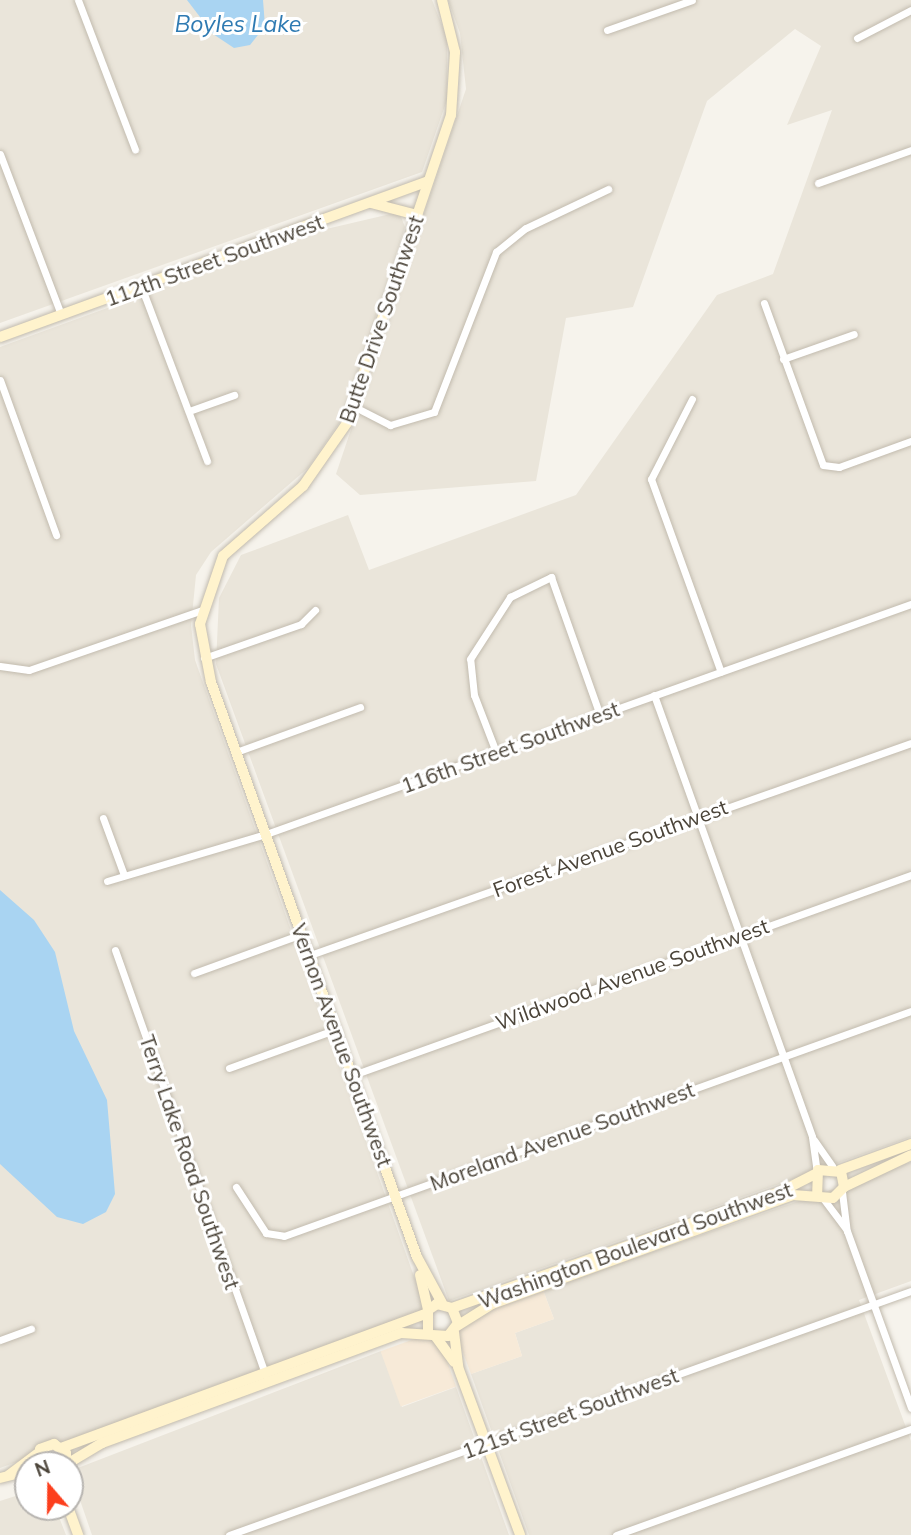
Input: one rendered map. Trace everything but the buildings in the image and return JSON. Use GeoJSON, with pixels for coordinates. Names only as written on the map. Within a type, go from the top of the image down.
{"type":"FeatureCollection","features":[{"type":"Feature","properties":{"kind":"street"},"geometry":{"type":"LineString","coordinates":[[78,0],[135,149]]}},
{"type":"Feature","properties":{"kind":"street","name":"Butte Drive Southwest"},"geometry":{"type":"LineString","coordinates":[[266,834],[204,658],[202,610],[223,556],[315,473],[353,406],[451,114],[456,76],[442,0]]}},
{"type":"Feature","properties":{"kind":"street"},"geometry":{"type":"LineString","coordinates":[[607,30],[692,0]]}},
{"type":"Feature","properties":{"kind":"street"},"geometry":{"type":"LineString","coordinates":[[857,38],[911,10]]}},
{"type":"Feature","properties":{"kind":"street"},"geometry":{"type":"LineString","coordinates":[[818,183],[911,150]]}},
{"type":"Feature","properties":{"kind":"street"},"geometry":{"type":"LineString","coordinates":[[0,154],[61,314]]}},
{"type":"Feature","properties":{"kind":"street","name":"112th Street Southwest"},"geometry":{"type":"LineString","coordinates":[[0,337],[427,183]]}},
{"type":"Feature","properties":{"kind":"street"},"geometry":{"type":"LineString","coordinates":[[353,406],[390,425],[434,412],[496,252],[526,228],[608,189]]}},
{"type":"Feature","properties":{"kind":"street"},"geometry":{"type":"LineString","coordinates":[[370,203],[416,215]]}},
{"type":"Feature","properties":{"kind":"street"},"geometry":{"type":"LineString","coordinates":[[141,286],[207,461]]}},
{"type":"Feature","properties":{"kind":"street"},"geometry":{"type":"LineString","coordinates":[[764,303],[783,359],[827,467],[911,441]]}},
{"type":"Feature","properties":{"kind":"street"},"geometry":{"type":"LineString","coordinates":[[783,359],[854,334]]}},
{"type":"Feature","properties":{"kind":"street"},"geometry":{"type":"LineString","coordinates":[[0,380],[56,536]]}},
{"type":"Feature","properties":{"kind":"street"},"geometry":{"type":"LineString","coordinates":[[189,411],[234,396]]}},
{"type":"Feature","properties":{"kind":"street"},"geometry":{"type":"LineString","coordinates":[[692,400],[651,479],[721,672]]}},
{"type":"Feature","properties":{"kind":"street"},"geometry":{"type":"LineString","coordinates":[[496,752],[474,695],[470,659],[510,597],[551,577],[600,715]]}},
{"type":"Feature","properties":{"kind":"street","name":"116th Street Southwest"},"geometry":{"type":"LineString","coordinates":[[107,881],[266,834],[911,604]]}},
{"type":"Feature","properties":{"kind":"street"},"geometry":{"type":"LineString","coordinates":[[0,666],[29,670],[202,610]]}},
{"type":"Feature","properties":{"kind":"street"},"geometry":{"type":"LineString","coordinates":[[204,658],[302,624],[316,610]]}},
{"type":"Feature","properties":{"kind":"street"},"geometry":{"type":"LineString","coordinates":[[654,695],[812,1137],[820,1195],[847,1231]]}},
{"type":"Feature","properties":{"kind":"street"},"geometry":{"type":"LineString","coordinates":[[236,752],[360,707]]}},
{"type":"Feature","properties":{"kind":"street","name":"Forest Avenue Southwest"},"geometry":{"type":"LineString","coordinates":[[310,955],[911,743]]}},
{"type":"Feature","properties":{"kind":"street"},"geometry":{"type":"LineString","coordinates":[[103,818],[124,875]]}},
{"type":"Feature","properties":{"kind":"street","name":"Vernon Avenue Southwest"},"geometry":{"type":"LineString","coordinates":[[266,834],[417,1257],[432,1335]]}},
{"type":"Feature","properties":{"kind":"street","name":"Wildwood Avenue Southwest"},"geometry":{"type":"LineString","coordinates":[[354,1075],[911,875]]}},
{"type":"Feature","properties":{"kind":"street"},"geometry":{"type":"LineString","coordinates":[[194,973],[302,934]]}},
{"type":"Feature","properties":{"kind":"street","name":"Terry Lake Road Southwest"},"geometry":{"type":"LineString","coordinates":[[116,950],[265,1374]]}},
{"type":"Feature","properties":{"kind":"street","name":"Moreland Avenue Southwest"},"geometry":{"type":"LineString","coordinates":[[236,1187],[274,1236],[911,1011]]}},
{"type":"Feature","properties":{"kind":"street"},"geometry":{"type":"LineString","coordinates":[[229,1068],[337,1029]]}},
{"type":"Feature","properties":{"kind":"street"},"geometry":{"type":"LineString","coordinates":[[812,1137],[836,1168],[843,1190],[847,1231],[911,1408]]}},
{"type":"Feature","properties":{"kind":"street"},"geometry":{"type":"LineString","coordinates":[[836,1168],[911,1144]]}},
{"type":"Feature","properties":{"kind":"street"},"geometry":{"type":"LineString","coordinates":[[843,1190],[911,1155]]}},
{"type":"Feature","properties":{"kind":"street","name":"Washington Boulevard Southwest"},"geometry":{"type":"LineString","coordinates":[[426,1312],[780,1192],[816,1173],[836,1168]]}},
{"type":"Feature","properties":{"kind":"street","name":"Washington Boulevard Southwest"},"geometry":{"type":"LineString","coordinates":[[432,1335],[456,1329],[492,1304],[793,1195],[820,1195],[843,1190]]}},
{"type":"Feature","properties":{"kind":"street","name":"Vernon Avenue Southwest"},"geometry":{"type":"LineString","coordinates":[[417,1257],[447,1306],[456,1329]]}},
{"type":"Feature","properties":{"kind":"street","name":"121st Street Southwest"},"geometry":{"type":"LineString","coordinates":[[229,1535],[911,1291]]}},
{"type":"Feature","properties":{"kind":"street"},"geometry":{"type":"LineString","coordinates":[[43,1451],[49,1444],[61,1448],[426,1312]]}},
{"type":"Feature","properties":{"kind":"street"},"geometry":{"type":"LineString","coordinates":[[0,1340],[31,1329]]}},
{"type":"Feature","properties":{"kind":"street"},"geometry":{"type":"LineString","coordinates":[[456,1329],[458,1367],[520,1535]]}},
{"type":"Feature","properties":{"kind":"street"},"geometry":{"type":"LineString","coordinates":[[84,1454],[102,1443],[401,1333],[432,1335],[458,1367]]}},
{"type":"Feature","properties":{"kind":"street"},"geometry":{"type":"LineString","coordinates":[[616,1535],[911,1429]]}},
{"type":"Feature","properties":{"kind":"shaded area"},"geometry":{"type":"Polygon","coordinates":[[[0,0],[432,0],[447,38],[447,100],[422,172],[0,323],[0,0]]]}},
{"type":"Feature","properties":{"kind":"shaded area"},"geometry":{"type":"Polygon","coordinates":[[[448,0],[911,0],[911,1137],[449,1301],[216,664],[219,598],[241,555],[348,515],[369,570],[576,495],[717,295],[773,274],[832,110],[787,125],[821,46],[795,29],[707,101],[633,307],[566,318],[536,481],[360,495],[336,474],[466,89],[460,33],[448,0]]]}},
{"type":"Feature","properties":{"kind":"shaded area"},"geometry":{"type":"Polygon","coordinates":[[[399,212],[405,227],[342,419],[308,468],[211,552],[196,575],[191,625],[195,660],[427,1313],[47,1451],[14,1451],[14,1463],[0,1468],[0,347],[322,230],[399,212]]]}},
{"type":"Feature","properties":{"kind":"shaded area"},"geometry":{"type":"Polygon","coordinates":[[[911,1162],[911,1281],[859,1300],[911,1441],[911,1535],[529,1535],[471,1374],[522,1356],[515,1333],[554,1319],[543,1290],[911,1162]]]}},
{"type":"Feature","properties":{"kind":"shaded area"},"geometry":{"type":"Polygon","coordinates":[[[543,1290],[554,1319],[515,1333],[522,1356],[471,1374],[455,1331],[463,1320],[543,1290]]]}},
{"type":"Feature","properties":{"kind":"shaded area"},"geometry":{"type":"Polygon","coordinates":[[[436,1331],[456,1386],[401,1407],[381,1351],[436,1331]]]}},
{"type":"Feature","properties":{"kind":"shaded area"},"geometry":{"type":"Polygon","coordinates":[[[381,1351],[402,1407],[456,1387],[509,1535],[92,1535],[84,1512],[84,1466],[381,1351]]]}},
{"type":"Feature","properties":{"kind":"shaded area"},"geometry":{"type":"Polygon","coordinates":[[[14,1496],[14,1521],[60,1521],[66,1535],[0,1535],[0,1501],[14,1496]]]}},
{"type":"Feature","properties":{"kind":"water","name":"Boyles Lake"},"geometry":{"type":"Polygon","coordinates":[[[187,0],[263,0],[265,26],[250,45],[234,48],[213,34],[187,0]]]}},
{"type":"Feature","properties":{"kind":"water"},"geometry":{"type":"Polygon","coordinates":[[[0,890],[34,920],[55,952],[74,1031],[107,1100],[115,1194],[106,1212],[83,1224],[57,1217],[0,1164],[0,890]]]}}]}
